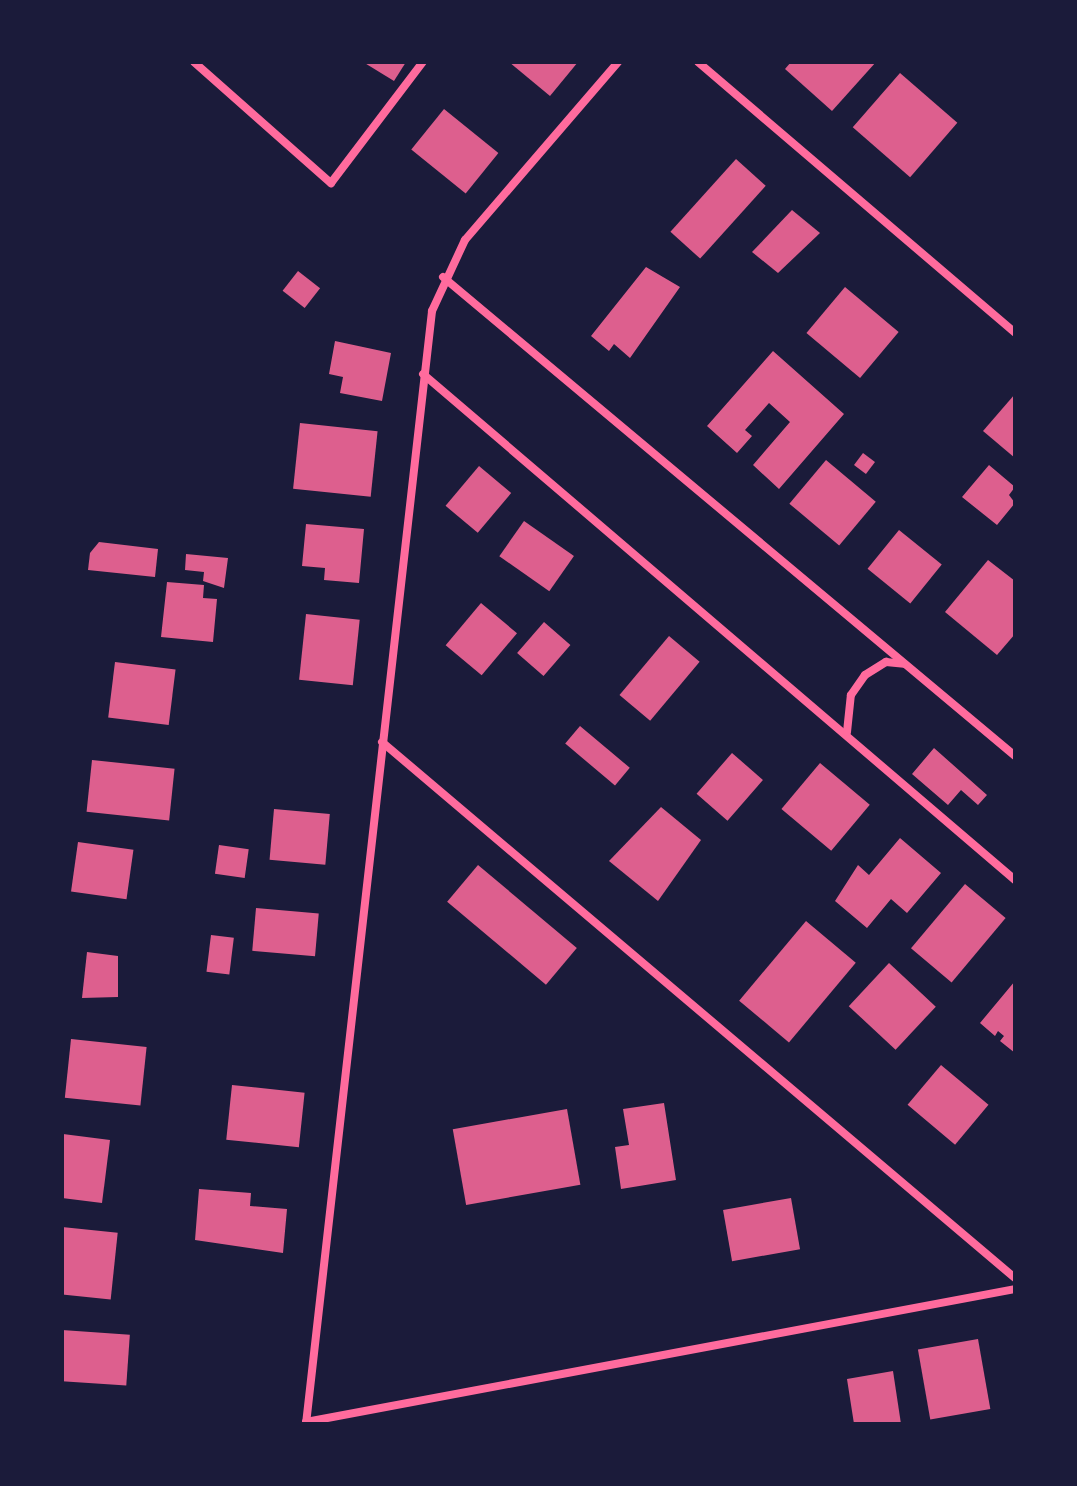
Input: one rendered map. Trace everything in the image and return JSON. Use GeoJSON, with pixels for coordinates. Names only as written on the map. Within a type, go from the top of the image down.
{"type":"FeatureCollection","features":[{"type":"Feature","properties":{"kind":"street"},"geometry":{"type":"LineString","coordinates":[[194,62],[331,183],[423,62]]}},
{"type":"Feature","properties":{"kind":"street"},"geometry":{"type":"LineString","coordinates":[[618,62],[465,240],[443,277],[432,311],[306,1423],[1015,1289]]}},
{"type":"Feature","properties":{"kind":"street"},"geometry":{"type":"LineString","coordinates":[[698,62],[1015,333]]}},
{"type":"Feature","properties":{"kind":"street"},"geometry":{"type":"LineString","coordinates":[[443,277],[1015,756]]}},
{"type":"Feature","properties":{"kind":"street"},"geometry":{"type":"LineString","coordinates":[[423,374],[847,732],[1015,880]]}},
{"type":"Feature","properties":{"kind":"street"},"geometry":{"type":"LineString","coordinates":[[847,732],[851,695],[865,675],[886,662],[905,664]]}},
{"type":"Feature","properties":{"kind":"street"},"geometry":{"type":"LineString","coordinates":[[382,742],[1015,1278]]}},
{"type":"Feature","properties":{"kind":"building"},"geometry":{"type":"Polygon","coordinates":[[[363,62],[406,62],[394,81],[363,62]]]}},
{"type":"Feature","properties":{"kind":"building"},"geometry":{"type":"Polygon","coordinates":[[[509,62],[578,62],[550,96],[509,62]]]}},
{"type":"Feature","properties":{"kind":"building"},"geometry":{"type":"Polygon","coordinates":[[[791,62],[876,62],[832,111],[785,69],[791,62]]]}},
{"type":"Feature","properties":{"kind":"building"},"geometry":{"type":"Polygon","coordinates":[[[900,73],[957,123],[910,177],[853,127],[900,73]]]}},
{"type":"Feature","properties":{"kind":"building"},"geometry":{"type":"Polygon","coordinates":[[[444,109],[498,153],[466,193],[411,149],[444,109]]]}},
{"type":"Feature","properties":{"kind":"building"},"geometry":{"type":"Polygon","coordinates":[[[736,159],[766,186],[700,259],[670,232],[736,159]]]}},
{"type":"Feature","properties":{"kind":"building"},"geometry":{"type":"Polygon","coordinates":[[[792,210],[820,233],[778,273],[752,252],[792,210]]]}},
{"type":"Feature","properties":{"kind":"building"},"geometry":{"type":"Polygon","coordinates":[[[646,267],[680,287],[630,358],[614,344],[609,351],[591,336],[646,267]]]}},
{"type":"Feature","properties":{"kind":"building"},"geometry":{"type":"Polygon","coordinates":[[[298,271],[320,288],[305,308],[283,291],[298,271]]]}},
{"type":"Feature","properties":{"kind":"building"},"geometry":{"type":"Polygon","coordinates":[[[845,287],[899,332],[860,378],[806,333],[845,287]]]}},
{"type":"Feature","properties":{"kind":"building"},"geometry":{"type":"Polygon","coordinates":[[[335,341],[391,353],[382,401],[340,393],[343,377],[329,374],[335,341]]]}},
{"type":"Feature","properties":{"kind":"building"},"geometry":{"type":"Polygon","coordinates":[[[773,351],[844,414],[779,489],[753,465],[790,422],[769,403],[745,430],[752,436],[737,453],[707,426],[773,351]]]}},
{"type":"Feature","properties":{"kind":"building"},"geometry":{"type":"Polygon","coordinates":[[[1015,394],[1015,458],[983,431],[1015,394]]]}},
{"type":"Feature","properties":{"kind":"building"},"geometry":{"type":"Polygon","coordinates":[[[300,423],[378,431],[371,497],[293,489],[300,423]]]}},
{"type":"Feature","properties":{"kind":"building"},"geometry":{"type":"Polygon","coordinates":[[[863,453],[875,462],[866,474],[854,465],[863,453]]]}},
{"type":"Feature","properties":{"kind":"building"},"geometry":{"type":"Polygon","coordinates":[[[826,460],[876,502],[839,545],[789,504],[826,460]]]}},
{"type":"Feature","properties":{"kind":"building"},"geometry":{"type":"Polygon","coordinates":[[[989,465],[1015,487],[1009,495],[1015,503],[997,525],[962,497],[989,465]]]}},
{"type":"Feature","properties":{"kind":"building"},"geometry":{"type":"Polygon","coordinates":[[[479,466],[511,493],[478,533],[446,506],[479,466]]]}},
{"type":"Feature","properties":{"kind":"building"},"geometry":{"type":"Polygon","coordinates":[[[524,521],[574,556],[549,591],[499,556],[524,521]]]}},
{"type":"Feature","properties":{"kind":"building"},"geometry":{"type":"Polygon","coordinates":[[[306,524],[364,529],[359,583],[324,580],[325,568],[302,566],[306,524]]]}},
{"type":"Feature","properties":{"kind":"building"},"geometry":{"type":"Polygon","coordinates":[[[899,530],[942,565],[910,603],[868,569],[899,530]]]}},
{"type":"Feature","properties":{"kind":"building"},"geometry":{"type":"Polygon","coordinates":[[[99,542],[158,549],[155,577],[88,570],[90,553],[99,542]]]}},
{"type":"Feature","properties":{"kind":"building"},"geometry":{"type":"Polygon","coordinates":[[[186,554],[228,558],[224,588],[203,581],[204,572],[185,570],[186,554]]]}},
{"type":"Feature","properties":{"kind":"building"},"geometry":{"type":"Polygon","coordinates":[[[988,560],[1015,581],[1015,634],[997,655],[945,612],[988,560]]]}},
{"type":"Feature","properties":{"kind":"building"},"geometry":{"type":"Polygon","coordinates":[[[167,582],[204,585],[203,598],[217,599],[213,642],[161,637],[167,582]]]}},
{"type":"Feature","properties":{"kind":"building"},"geometry":{"type":"Polygon","coordinates":[[[481,603],[517,633],[482,675],[446,645],[481,603]]]}},
{"type":"Feature","properties":{"kind":"building"},"geometry":{"type":"Polygon","coordinates":[[[306,614],[360,620],[353,685],[299,680],[306,614]]]}},
{"type":"Feature","properties":{"kind":"building"},"geometry":{"type":"Polygon","coordinates":[[[544,622],[570,645],[544,676],[517,653],[544,622]]]}},
{"type":"Feature","properties":{"kind":"building"},"geometry":{"type":"Polygon","coordinates":[[[669,636],[700,662],[650,721],[620,695],[669,636]]]}},
{"type":"Feature","properties":{"kind":"building"},"geometry":{"type":"Polygon","coordinates":[[[115,662],[176,669],[169,725],[108,718],[115,662]]]}},
{"type":"Feature","properties":{"kind":"building"},"geometry":{"type":"Polygon","coordinates":[[[580,726],[630,768],[615,785],[565,744],[580,726]]]}},
{"type":"Feature","properties":{"kind":"building"},"geometry":{"type":"Polygon","coordinates":[[[934,748],[987,795],[978,805],[961,790],[948,805],[912,774],[934,748]]]}},
{"type":"Feature","properties":{"kind":"building"},"geometry":{"type":"Polygon","coordinates":[[[732,753],[763,780],[728,821],[697,794],[732,753]]]}},
{"type":"Feature","properties":{"kind":"building"},"geometry":{"type":"Polygon","coordinates":[[[92,760],[175,769],[169,820],[87,812],[92,760]]]}},
{"type":"Feature","properties":{"kind":"building"},"geometry":{"type":"Polygon","coordinates":[[[820,763],[870,805],[831,851],[781,809],[820,763]]]}},
{"type":"Feature","properties":{"kind":"building"},"geometry":{"type":"Polygon","coordinates":[[[661,807],[701,840],[658,901],[609,861],[661,807]]]}},
{"type":"Feature","properties":{"kind":"building"},"geometry":{"type":"Polygon","coordinates":[[[274,809],[330,814],[325,865],[270,860],[274,809]]]}},
{"type":"Feature","properties":{"kind":"building"},"geometry":{"type":"Polygon","coordinates":[[[900,838],[941,873],[907,913],[891,899],[867,928],[835,901],[858,865],[869,875],[900,838]]]}},
{"type":"Feature","properties":{"kind":"building"},"geometry":{"type":"Polygon","coordinates":[[[78,842],[133,850],[126,899],[71,892],[78,842]]]}},
{"type":"Feature","properties":{"kind":"building"},"geometry":{"type":"Polygon","coordinates":[[[219,845],[249,849],[245,878],[215,874],[219,845]]]}},
{"type":"Feature","properties":{"kind":"building"},"geometry":{"type":"Polygon","coordinates":[[[478,865],[577,948],[546,985],[447,902],[478,865]]]}},
{"type":"Feature","properties":{"kind":"building"},"geometry":{"type":"Polygon","coordinates":[[[965,884],[1006,918],[952,982],[911,948],[965,884]]]}},
{"type":"Feature","properties":{"kind":"building"},"geometry":{"type":"Polygon","coordinates":[[[256,908],[319,913],[315,956],[252,951],[256,908]]]}},
{"type":"Feature","properties":{"kind":"building"},"geometry":{"type":"Polygon","coordinates":[[[806,921],[856,963],[789,1042],[739,1001],[806,921]]]}},
{"type":"Feature","properties":{"kind":"building"},"geometry":{"type":"Polygon","coordinates":[[[211,935],[234,938],[229,975],[206,972],[211,935]]]}},
{"type":"Feature","properties":{"kind":"building"},"geometry":{"type":"Polygon","coordinates":[[[87,952],[118,956],[118,997],[82,998],[87,952]]]}},
{"type":"Feature","properties":{"kind":"building"},"geometry":{"type":"Polygon","coordinates":[[[889,963],[936,1007],[896,1050],[849,1006],[889,963]]]}},
{"type":"Feature","properties":{"kind":"building"},"geometry":{"type":"Polygon","coordinates":[[[1015,981],[1015,1053],[1000,1041],[1004,1036],[998,1031],[995,1036],[980,1023],[1015,981]]]}},
{"type":"Feature","properties":{"kind":"building"},"geometry":{"type":"Polygon","coordinates":[[[71,1039],[147,1047],[140,1106],[65,1098],[71,1039]]]}},
{"type":"Feature","properties":{"kind":"building"},"geometry":{"type":"Polygon","coordinates":[[[941,1065],[988,1105],[955,1145],[908,1105],[941,1065]]]}},
{"type":"Feature","properties":{"kind":"building"},"geometry":{"type":"Polygon","coordinates":[[[232,1085],[305,1093],[299,1147],[226,1140],[232,1085]]]}},
{"type":"Feature","properties":{"kind":"building"},"geometry":{"type":"Polygon","coordinates":[[[664,1103],[676,1180],[621,1189],[615,1147],[629,1145],[623,1109],[664,1103]]]}},
{"type":"Feature","properties":{"kind":"building"},"geometry":{"type":"Polygon","coordinates":[[[567,1109],[580,1185],[466,1205],[453,1129],[567,1109]]]}},
{"type":"Feature","properties":{"kind":"building"},"geometry":{"type":"Polygon","coordinates":[[[63,1134],[110,1140],[102,1203],[62,1198],[63,1134]]]}},
{"type":"Feature","properties":{"kind":"building"},"geometry":{"type":"Polygon","coordinates":[[[199,1189],[251,1193],[250,1206],[287,1209],[283,1253],[195,1240],[199,1189]]]}},
{"type":"Feature","properties":{"kind":"building"},"geometry":{"type":"Polygon","coordinates":[[[791,1198],[800,1249],[732,1261],[723,1210],[791,1198]]]}},
{"type":"Feature","properties":{"kind":"building"},"geometry":{"type":"Polygon","coordinates":[[[62,1227],[118,1233],[111,1299],[62,1294],[62,1227]]]}},
{"type":"Feature","properties":{"kind":"building"},"geometry":{"type":"Polygon","coordinates":[[[62,1330],[130,1335],[126,1386],[62,1381],[62,1330]]]}},
{"type":"Feature","properties":{"kind":"building"},"geometry":{"type":"Polygon","coordinates":[[[978,1339],[990,1409],[930,1420],[918,1350],[978,1339]]]}},
{"type":"Feature","properties":{"kind":"building"},"geometry":{"type":"Polygon","coordinates":[[[893,1371],[901,1424],[854,1424],[847,1379],[893,1371]]]}}]}
